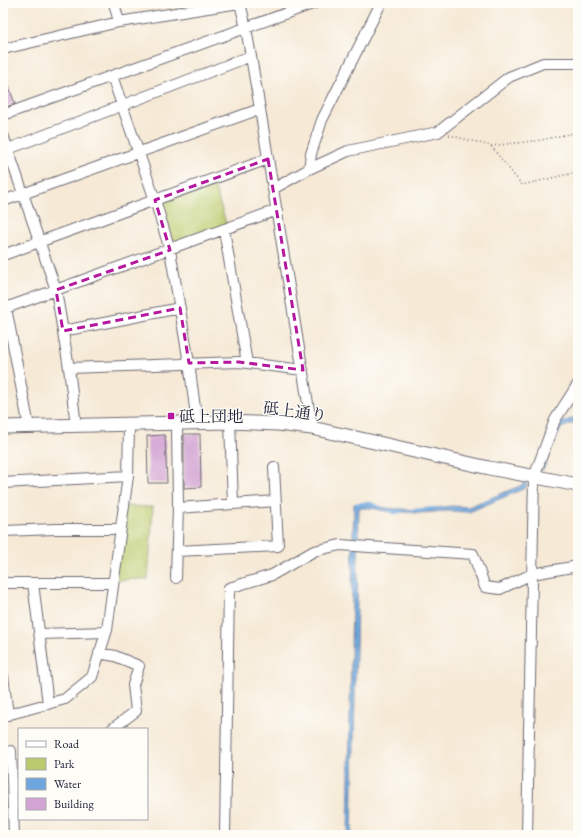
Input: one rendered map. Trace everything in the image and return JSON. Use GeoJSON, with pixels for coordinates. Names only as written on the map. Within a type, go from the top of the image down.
{"type":"FeatureCollection","features":[{"type":"Feature","properties":{"kind":"street"},"geometry":{"type":"LineString","coordinates":[[114,3],[119,22]]}},
{"type":"Feature","properties":{"kind":"street"},"geometry":{"type":"LineString","coordinates":[[3,49],[119,22],[239,3],[246,28],[251,56],[312,428]]}},
{"type":"Feature","properties":{"kind":"street"},"geometry":{"type":"LineString","coordinates":[[3,115],[315,3]]}},
{"type":"Feature","properties":{"kind":"street"},"geometry":{"type":"LineString","coordinates":[[309,168],[311,154],[322,120],[381,3]]}},
{"type":"Feature","properties":{"kind":"street"},"geometry":{"type":"LineString","coordinates":[[6,150],[251,56]]}},
{"type":"Feature","properties":{"kind":"street"},"geometry":{"type":"LineString","coordinates":[[273,189],[309,168],[348,151],[438,132],[509,77],[543,63],[578,63]]}},
{"type":"Feature","properties":{"kind":"street"},"geometry":{"type":"LineString","coordinates":[[112,76],[155,200],[170,250],[189,363],[197,422]]}},
{"type":"Feature","properties":{"kind":"street"},"geometry":{"type":"LineString","coordinates":[[3,201],[260,109]]}},
{"type":"Feature","properties":{"kind":"street"},"geometry":{"type":"LineString","coordinates":[[3,135],[6,150],[24,194],[56,290],[69,368],[76,426]]}},
{"type":"Feature","properties":{"kind":"street"},"geometry":{"type":"LineString","coordinates":[[3,255],[268,159]]}},
{"type":"Feature","properties":{"kind":"street"},"geometry":{"type":"LineString","coordinates":[[29,427],[5,308],[170,250],[277,210]]}},
{"type":"Feature","properties":{"kind":"street"},"geometry":{"type":"LineString","coordinates":[[224,230],[247,363]]}},
{"type":"Feature","properties":{"kind":"street"},"geometry":{"type":"LineString","coordinates":[[63,331],[180,308]]}},
{"type":"Feature","properties":{"kind":"street"},"geometry":{"type":"LineString","coordinates":[[69,368],[189,363],[247,363],[303,370]]}},
{"type":"Feature","properties":{"kind":"street"},"geometry":{"type":"LineString","coordinates":[[527,835],[534,477],[555,420],[578,384]]}},
{"type":"Feature","properties":{"kind":"street","name":"砥上通り"},"geometry":{"type":"LineString","coordinates":[[3,427],[129,425],[197,422],[278,424],[312,428],[489,468],[578,485]]}},
{"type":"Feature","properties":{"kind":"street"},"geometry":{"type":"LineString","coordinates":[[230,422],[233,504]]}},
{"type":"Feature","properties":{"kind":"street"},"geometry":{"type":"LineString","coordinates":[[176,578],[178,508],[177,423]]}},
{"type":"Feature","properties":{"kind":"street"},"geometry":{"type":"LineString","coordinates":[[3,676],[6,716],[65,699],[92,677],[106,632],[128,476],[129,425]]}},
{"type":"Feature","properties":{"kind":"street"},"geometry":{"type":"LineString","coordinates":[[177,551],[278,546],[274,467]]}},
{"type":"Feature","properties":{"kind":"street"},"geometry":{"type":"LineString","coordinates":[[3,483],[128,476]]}},
{"type":"Feature","properties":{"kind":"street"},"geometry":{"type":"LineString","coordinates":[[178,508],[276,501]]}},
{"type":"Feature","properties":{"kind":"street"},"geometry":{"type":"LineString","coordinates":[[3,531],[120,529]]}},
{"type":"Feature","properties":{"kind":"street"},"geometry":{"type":"LineString","coordinates":[[225,835],[229,588],[272,575],[314,551],[340,545],[473,554],[485,587],[500,589],[532,574],[578,566]]}},
{"type":"Feature","properties":{"kind":"street"},"geometry":{"type":"LineString","coordinates":[[3,583],[113,583]]}},
{"type":"Feature","properties":{"kind":"street"},"geometry":{"type":"LineString","coordinates":[[33,583],[48,704]]}},
{"type":"Feature","properties":{"kind":"street"},"geometry":{"type":"LineString","coordinates":[[40,634],[106,632]]}},
{"type":"Feature","properties":{"kind":"street"},"geometry":{"type":"LineString","coordinates":[[99,653],[115,656],[138,666],[133,686],[136,710],[113,728]]}},
{"type":"Feature","properties":{"kind":"street"},"geometry":{"type":"LineString","coordinates":[[11,751],[16,772],[14,835]]}},
{"type":"Feature","properties":{"kind":"path"},"geometry":{"type":"LineString","coordinates":[[438,132],[491,146],[542,140],[578,132]]}},
{"type":"Feature","properties":{"kind":"path"},"geometry":{"type":"LineString","coordinates":[[491,146],[522,185],[578,172]]}},
{"type":"Feature","properties":{"kind":"highlighted area"},"geometry":{"type":"Polygon","coordinates":[[[268,159],[303,370],[239,362],[189,363],[180,308],[63,331],[56,290],[170,250],[155,200],[268,159]]]}},
{"type":"Feature","properties":{"kind":"green space"},"geometry":{"type":"Polygon","coordinates":[[[212,179],[228,229],[170,250],[155,200],[212,179]]]}},
{"type":"Feature","properties":{"kind":"green space"},"geometry":{"type":"Polygon","coordinates":[[[124,506],[153,507],[148,579],[114,580],[124,506]]]}},
{"type":"Feature","properties":{"kind":"water"},"geometry":{"type":"Polygon","coordinates":[[[578,416],[578,421],[561,428],[543,470],[540,469],[558,424],[578,416]]]}},
{"type":"Feature","properties":{"kind":"water"},"geometry":{"type":"Polygon","coordinates":[[[525,482],[527,486],[523,489],[469,512],[447,511],[420,513],[359,508],[352,835],[348,835],[354,504],[370,504],[386,508],[419,510],[451,506],[468,507],[520,486],[525,482]]]}},
{"type":"Feature","properties":{"kind":"building"},"geometry":{"type":"Polygon","coordinates":[[[3,73],[15,104],[3,108],[3,73]]]}},
{"type":"Feature","properties":{"kind":"building"},"geometry":{"type":"Polygon","coordinates":[[[184,434],[200,434],[201,487],[184,488],[184,434]]]}},
{"type":"Feature","properties":{"kind":"building"},"geometry":{"type":"Polygon","coordinates":[[[165,435],[167,483],[148,483],[147,436],[165,435]]]}},
{"type":"Feature","properties":{"kind":"waterway"},"geometry":{"type":"LineString","coordinates":[[356,507],[356,504],[370,503],[379,507]]}},
{"type":"Feature","properties":{"kind":"waterway"},"geometry":{"type":"LineString","coordinates":[[413,510],[436,508]]}},
{"type":"Feature","properties":{"kind":"waterway"},"geometry":{"type":"LineString","coordinates":[[390,511],[394,513],[400,512]]}},
{"type":"Feature","properties":{"kind":"place","name":"砥上団地"},"geometry":{"type":"Point","coordinates":[171,416]}}]}
